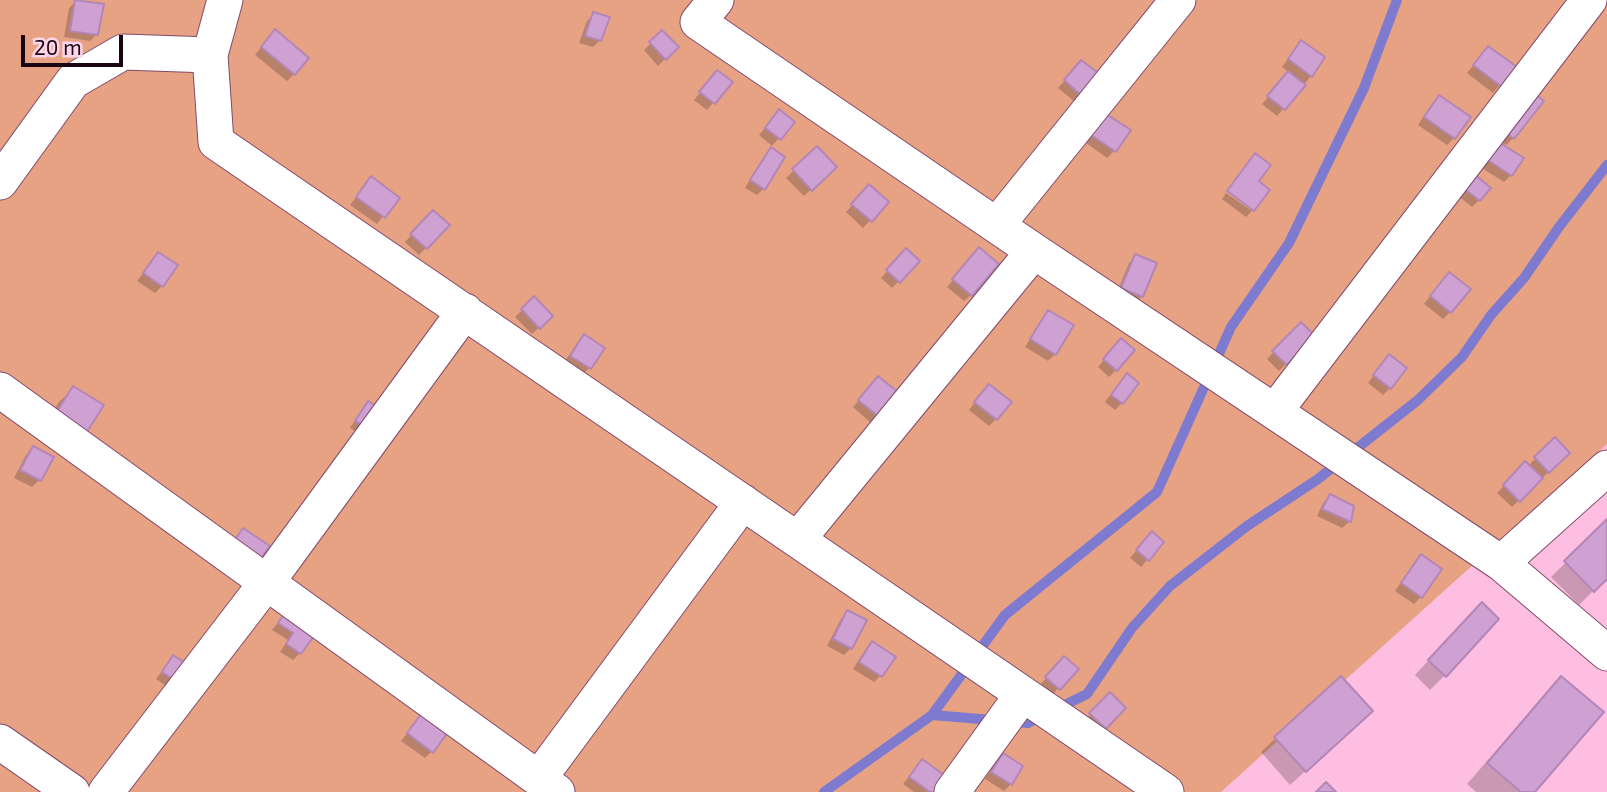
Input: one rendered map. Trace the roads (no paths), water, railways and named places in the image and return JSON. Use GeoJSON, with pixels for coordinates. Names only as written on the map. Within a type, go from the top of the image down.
{"type":"FeatureCollection","features":[{"type":"Feature","properties":{"kind":"street"},"geometry":{"type":"LineString","coordinates":[[225,0],[210,55],[216,142],[1166,792]]}},
{"type":"Feature","properties":{"kind":"street"},"geometry":{"type":"LineString","coordinates":[[997,225],[1178,0]]}},
{"type":"Feature","properties":{"kind":"street"},"geometry":{"type":"LineString","coordinates":[[1275,411],[1589,0]]}},
{"type":"Feature","properties":{"kind":"street"},"geometry":{"type":"LineString","coordinates":[[698,7],[1034,251],[1501,563],[1607,653]]}},
{"type":"Feature","properties":{"kind":"street"},"geometry":{"type":"LineString","coordinates":[[0,182],[73,81],[123,52],[210,55]]}},
{"type":"Feature","properties":{"kind":"street"},"geometry":{"type":"LineString","coordinates":[[798,539],[1034,251]]}},
{"type":"Feature","properties":{"kind":"street"},"geometry":{"type":"LineString","coordinates":[[106,792],[267,582],[464,312]]}},
{"type":"Feature","properties":{"kind":"street"},"geometry":{"type":"LineString","coordinates":[[0,390],[548,785],[743,502]]}},
{"type":"Feature","properties":{"kind":"street"},"geometry":{"type":"LineString","coordinates":[[1501,563],[1607,468]]}},
{"type":"Feature","properties":{"kind":"street"},"geometry":{"type":"LineString","coordinates":[[952,792],[1023,694]]}},
{"type":"Feature","properties":{"kind":"street"},"geometry":{"type":"LineString","coordinates":[[0,742],[72,792]]}},
{"type":"Feature","properties":{"kind":"waterway"},"geometry":{"type":"LineString","coordinates":[[824,792],[932,715],[1005,615],[1157,492],[1231,327],[1289,243],[1364,88],[1397,0]]}},
{"type":"Feature","properties":{"kind":"waterway"},"geometry":{"type":"LineString","coordinates":[[932,715],[1028,723],[1087,694],[1132,628],[1170,586],[1247,526],[1318,479],[1418,400],[1462,357],[1491,315],[1524,278],[1607,165]]}}]}
